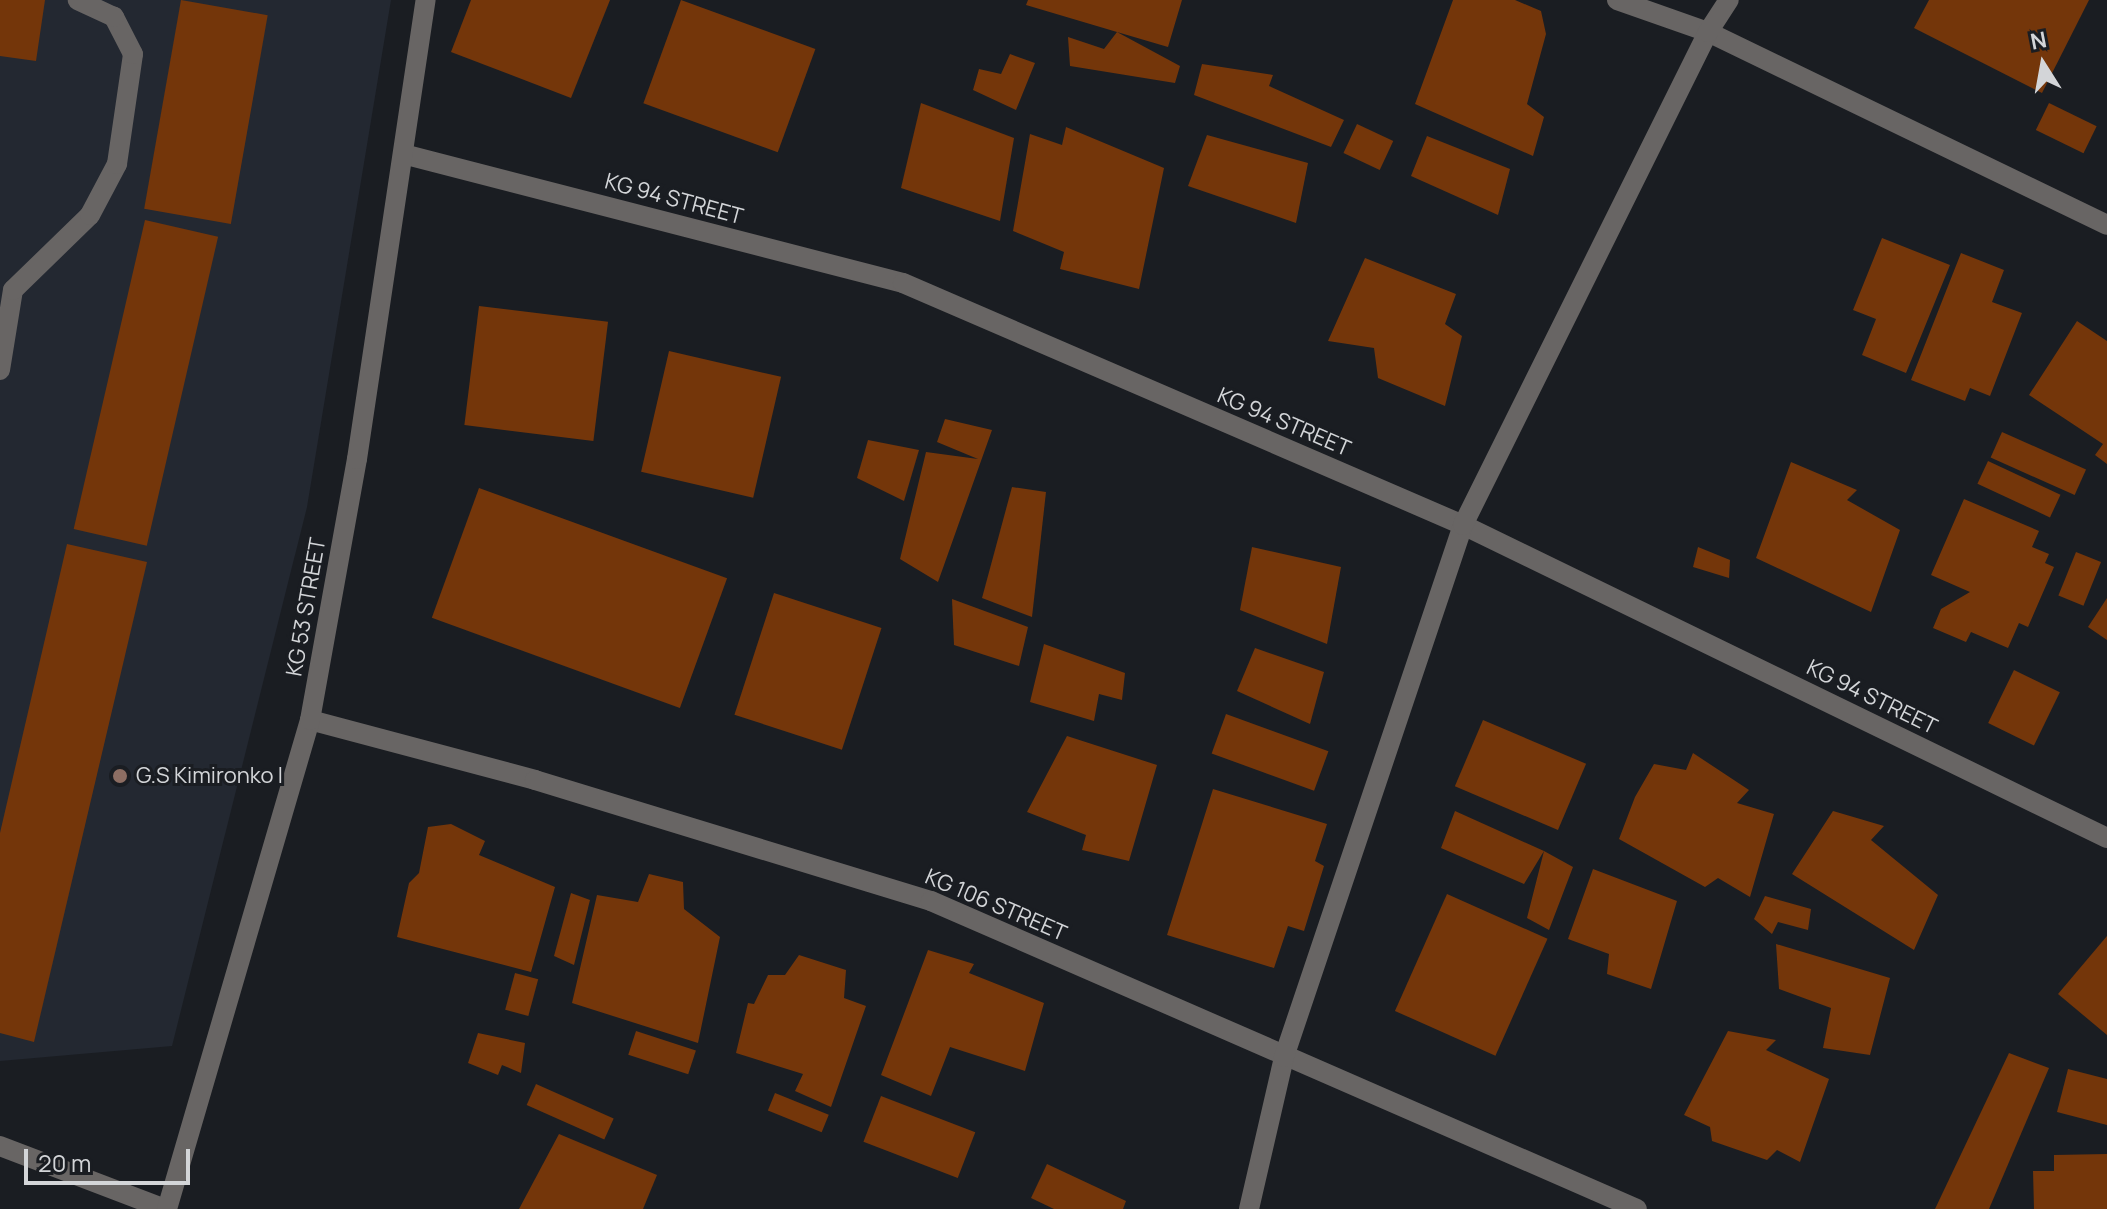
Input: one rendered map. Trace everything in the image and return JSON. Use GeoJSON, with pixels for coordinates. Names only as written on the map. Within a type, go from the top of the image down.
{"type":"FeatureCollection","features":[{"type":"Feature","properties":{"kind":"street"},"geometry":{"type":"LineString","coordinates":[[0,370],[13,290],[90,215],[117,164],[133,54],[114,17],[78,0]]}},
{"type":"Feature","properties":{"kind":"street","name":"KG 53 STREET"},"geometry":{"type":"LineString","coordinates":[[166,1209],[310,720],[357,459],[426,0]]}},
{"type":"Feature","properties":{"kind":"street"},"geometry":{"type":"LineString","coordinates":[[1617,0],[1708,32],[2107,225]]}},
{"type":"Feature","properties":{"kind":"street"},"geometry":{"type":"LineString","coordinates":[[1249,1209],[1284,1057],[1463,525],[1708,32],[1729,0]]}},
{"type":"Feature","properties":{"kind":"street","name":"KG 94 STREET"},"geometry":{"type":"LineString","coordinates":[[403,154],[903,283],[1463,525],[2107,838]]}},
{"type":"Feature","properties":{"kind":"street","name":"KG 106 STREET"},"geometry":{"type":"LineString","coordinates":[[310,720],[535,780],[931,901],[1637,1209]]}},
{"type":"Feature","properties":{"kind":"street"},"geometry":{"type":"LineString","coordinates":[[0,1146],[166,1209]]}},
{"type":"Feature","properties":{"kind":"shaded area","name":"G.S Kimironko I"},"geometry":{"type":"Polygon","coordinates":[[[0,0],[391,0],[307,507],[172,1046],[0,1061],[0,0]]]}},
{"type":"Feature","properties":{"kind":"building"},"geometry":{"type":"Polygon","coordinates":[[[0,0],[45,0],[36,61],[0,56],[0,0]]]}},
{"type":"Feature","properties":{"kind":"building"},"geometry":{"type":"Polygon","coordinates":[[[181,0],[268,15],[231,224],[144,209],[181,0]]]}},
{"type":"Feature","properties":{"kind":"building"},"geometry":{"type":"Polygon","coordinates":[[[471,0],[610,0],[571,98],[451,52],[471,0]]]}},
{"type":"Feature","properties":{"kind":"building"},"geometry":{"type":"Polygon","coordinates":[[[681,0],[815,49],[778,152],[643,103],[681,0]]]}},
{"type":"Feature","properties":{"kind":"building"},"geometry":{"type":"Polygon","coordinates":[[[1028,0],[1182,0],[1168,47],[1026,5],[1028,0]]]}},
{"type":"Feature","properties":{"kind":"building"},"geometry":{"type":"Polygon","coordinates":[[[1453,0],[1515,0],[1541,11],[1546,34],[1527,104],[1544,117],[1533,156],[1415,104],[1453,0]]]}},
{"type":"Feature","properties":{"kind":"building"},"geometry":{"type":"Polygon","coordinates":[[[1929,0],[2089,0],[2042,93],[1914,28],[1929,0]]]}},
{"type":"Feature","properties":{"kind":"building"},"geometry":{"type":"Polygon","coordinates":[[[1117,32],[1180,66],[1175,83],[1070,66],[1068,37],[1104,49],[1117,32]]]}},
{"type":"Feature","properties":{"kind":"building"},"geometry":{"type":"Polygon","coordinates":[[[1010,54],[1035,63],[1016,110],[973,90],[979,69],[1001,74],[1010,54]]]}},
{"type":"Feature","properties":{"kind":"building"},"geometry":{"type":"Polygon","coordinates":[[[1202,64],[1273,75],[1269,86],[1344,120],[1331,147],[1194,95],[1202,64]]]}},
{"type":"Feature","properties":{"kind":"building"},"geometry":{"type":"Polygon","coordinates":[[[921,103],[1014,138],[1000,221],[901,188],[921,103]]]}},
{"type":"Feature","properties":{"kind":"building"},"geometry":{"type":"Polygon","coordinates":[[[2049,103],[2097,126],[2083,153],[2036,130],[2049,103]]]}},
{"type":"Feature","properties":{"kind":"building"},"geometry":{"type":"Polygon","coordinates":[[[1357,124],[1393,141],[1380,170],[1343,153],[1357,124]]]}},
{"type":"Feature","properties":{"kind":"building"},"geometry":{"type":"Polygon","coordinates":[[[1066,127],[1164,168],[1139,289],[1060,269],[1064,252],[1013,231],[1030,134],[1062,145],[1066,127]]]}},
{"type":"Feature","properties":{"kind":"building"},"geometry":{"type":"Polygon","coordinates":[[[1207,135],[1308,163],[1296,223],[1188,186],[1207,135]]]}},
{"type":"Feature","properties":{"kind":"building"},"geometry":{"type":"Polygon","coordinates":[[[1427,136],[1510,169],[1498,215],[1411,176],[1427,136]]]}},
{"type":"Feature","properties":{"kind":"building"},"geometry":{"type":"Polygon","coordinates":[[[145,220],[218,237],[147,546],[74,529],[145,220]]]}},
{"type":"Feature","properties":{"kind":"building"},"geometry":{"type":"Polygon","coordinates":[[[1882,238],[1950,265],[1906,373],[1862,355],[1876,319],[1853,310],[1882,238]]]}},
{"type":"Feature","properties":{"kind":"building"},"geometry":{"type":"Polygon","coordinates":[[[1961,253],[2004,270],[1992,302],[2022,313],[1990,396],[1970,388],[1965,401],[1911,380],[1961,253]]]}},
{"type":"Feature","properties":{"kind":"building"},"geometry":{"type":"Polygon","coordinates":[[[1365,258],[1456,294],[1445,324],[1462,336],[1445,406],[1378,378],[1374,348],[1328,341],[1365,258]]]}},
{"type":"Feature","properties":{"kind":"building"},"geometry":{"type":"Polygon","coordinates":[[[479,306],[608,322],[593,441],[464,425],[479,306]]]}},
{"type":"Feature","properties":{"kind":"building"},"geometry":{"type":"Polygon","coordinates":[[[2077,321],[2107,341],[2107,464],[2095,455],[2103,444],[2029,395],[2077,321]]]}},
{"type":"Feature","properties":{"kind":"building"},"geometry":{"type":"Polygon","coordinates":[[[669,351],[781,377],[753,498],[641,472],[669,351]]]}},
{"type":"Feature","properties":{"kind":"building"},"geometry":{"type":"Polygon","coordinates":[[[945,419],[992,430],[938,582],[900,559],[926,452],[978,459],[937,442],[945,419]]]}},
{"type":"Feature","properties":{"kind":"building"},"geometry":{"type":"Polygon","coordinates":[[[2002,432],[2086,469],[2075,495],[1991,458],[2002,432]]]}},
{"type":"Feature","properties":{"kind":"building"},"geometry":{"type":"Polygon","coordinates":[[[868,440],[919,450],[904,501],[857,478],[868,440]]]}},
{"type":"Feature","properties":{"kind":"building"},"geometry":{"type":"Polygon","coordinates":[[[1988,461],[2061,495],[2050,517],[1977,484],[1988,461]]]}},
{"type":"Feature","properties":{"kind":"building"},"geometry":{"type":"Polygon","coordinates":[[[1791,462],[1857,490],[1847,500],[1900,530],[1871,612],[1756,558],[1791,462]]]}},
{"type":"Feature","properties":{"kind":"building"},"geometry":{"type":"Polygon","coordinates":[[[1012,487],[1046,492],[1032,617],[982,598],[1012,487]]]}},
{"type":"Feature","properties":{"kind":"building"},"geometry":{"type":"Polygon","coordinates":[[[479,488],[727,578],[680,708],[432,618],[479,488]]]}},
{"type":"Feature","properties":{"kind":"building"},"geometry":{"type":"Polygon","coordinates":[[[1964,499],[2039,531],[2032,547],[2049,554],[2045,563],[2054,567],[2028,627],[2019,623],[2008,648],[1971,632],[1966,642],[1933,628],[1941,609],[1970,592],[1931,575],[1964,499]]]}},
{"type":"Feature","properties":{"kind":"building"},"geometry":{"type":"Polygon","coordinates":[[[67,544],[147,562],[34,1042],[0,1033],[0,833],[67,544]]]}},
{"type":"Feature","properties":{"kind":"building"},"geometry":{"type":"Polygon","coordinates":[[[1252,547],[1341,567],[1327,644],[1240,610],[1252,547]]]}},
{"type":"Feature","properties":{"kind":"building"},"geometry":{"type":"Polygon","coordinates":[[[1698,547],[1730,560],[1729,578],[1693,567],[1698,547]]]}},
{"type":"Feature","properties":{"kind":"building"},"geometry":{"type":"Polygon","coordinates":[[[2076,552],[2101,562],[2083,606],[2058,596],[2076,552]]]}},
{"type":"Feature","properties":{"kind":"building"},"geometry":{"type":"Polygon","coordinates":[[[774,593],[881,628],[842,750],[734,715],[774,593]]]}},
{"type":"Feature","properties":{"kind":"building"},"geometry":{"type":"Polygon","coordinates":[[[2107,598],[2107,640],[2088,627],[2107,598]]]}},
{"type":"Feature","properties":{"kind":"building"},"geometry":{"type":"Polygon","coordinates":[[[952,599],[1028,627],[1019,666],[954,645],[952,599]]]}},
{"type":"Feature","properties":{"kind":"building"},"geometry":{"type":"Polygon","coordinates":[[[1044,644],[1125,673],[1122,700],[1099,694],[1094,721],[1030,702],[1044,644]]]}},
{"type":"Feature","properties":{"kind":"building"},"geometry":{"type":"Polygon","coordinates":[[[1255,648],[1324,672],[1310,724],[1237,691],[1255,648]]]}},
{"type":"Feature","properties":{"kind":"building"},"geometry":{"type":"Polygon","coordinates":[[[2014,670],[2060,692],[2034,745],[1988,723],[2014,670]]]}},
{"type":"Feature","properties":{"kind":"building"},"geometry":{"type":"Polygon","coordinates":[[[1226,714],[1328,751],[1314,791],[1212,753],[1226,714]]]}},
{"type":"Feature","properties":{"kind":"building"},"geometry":{"type":"Polygon","coordinates":[[[1483,720],[1586,764],[1558,830],[1455,786],[1483,720]]]}},
{"type":"Feature","properties":{"kind":"building"},"geometry":{"type":"Polygon","coordinates":[[[1067,736],[1157,765],[1129,861],[1082,850],[1086,835],[1027,812],[1067,736]]]}},
{"type":"Feature","properties":{"kind":"building"},"geometry":{"type":"Polygon","coordinates":[[[1693,753],[1749,790],[1737,803],[1774,814],[1750,897],[1718,878],[1705,887],[1619,839],[1635,797],[1654,764],[1686,770],[1693,753]]]}},
{"type":"Feature","properties":{"kind":"building"},"geometry":{"type":"Polygon","coordinates":[[[1213,789],[1327,824],[1315,861],[1324,866],[1304,931],[1288,926],[1274,968],[1167,935],[1213,789]]]}},
{"type":"Feature","properties":{"kind":"building"},"geometry":{"type":"Polygon","coordinates":[[[1455,811],[1544,851],[1524,884],[1441,848],[1455,811]]]}},
{"type":"Feature","properties":{"kind":"building"},"geometry":{"type":"Polygon","coordinates":[[[1833,811],[1884,826],[1871,840],[1938,895],[1914,950],[1792,874],[1833,811]]]}},
{"type":"Feature","properties":{"kind":"building"},"geometry":{"type":"Polygon","coordinates":[[[451,824],[485,841],[479,855],[555,887],[531,972],[397,937],[409,883],[419,873],[428,827],[451,824]]]}},
{"type":"Feature","properties":{"kind":"building"},"geometry":{"type":"Polygon","coordinates":[[[1544,851],[1573,867],[1549,930],[1527,918],[1544,851]]]}},
{"type":"Feature","properties":{"kind":"building"},"geometry":{"type":"Polygon","coordinates":[[[1593,869],[1677,901],[1651,989],[1607,974],[1609,954],[1568,939],[1593,869]]]}},
{"type":"Feature","properties":{"kind":"building"},"geometry":{"type":"Polygon","coordinates":[[[649,874],[683,882],[684,909],[720,937],[698,1043],[572,1003],[597,895],[638,902],[649,874]]]}},
{"type":"Feature","properties":{"kind":"building"},"geometry":{"type":"Polygon","coordinates":[[[571,893],[590,900],[574,965],[554,956],[571,893]]]}},
{"type":"Feature","properties":{"kind":"building"},"geometry":{"type":"Polygon","coordinates":[[[1447,894],[1547,939],[1495,1056],[1395,1011],[1447,894]]]}},
{"type":"Feature","properties":{"kind":"building"},"geometry":{"type":"Polygon","coordinates":[[[1765,896],[1811,909],[1808,930],[1778,922],[1772,934],[1754,919],[1765,896]]]}},
{"type":"Feature","properties":{"kind":"building"},"geometry":{"type":"Polygon","coordinates":[[[2107,936],[2107,1035],[2058,994],[2107,936]]]}},
{"type":"Feature","properties":{"kind":"building"},"geometry":{"type":"Polygon","coordinates":[[[1776,944],[1890,978],[1870,1055],[1823,1048],[1831,1008],[1779,989],[1776,944]]]}},
{"type":"Feature","properties":{"kind":"building"},"geometry":{"type":"Polygon","coordinates":[[[928,950],[974,964],[969,973],[1044,1003],[1025,1071],[950,1047],[931,1096],[881,1075],[928,950]]]}},
{"type":"Feature","properties":{"kind":"building"},"geometry":{"type":"Polygon","coordinates":[[[799,955],[846,970],[844,998],[866,1006],[831,1107],[795,1091],[803,1074],[736,1053],[748,1003],[754,1004],[768,975],[785,975],[799,955]]]}},
{"type":"Feature","properties":{"kind":"building"},"geometry":{"type":"Polygon","coordinates":[[[515,973],[538,979],[528,1016],[505,1010],[515,973]]]}},
{"type":"Feature","properties":{"kind":"building"},"geometry":{"type":"Polygon","coordinates":[[[636,1031],[696,1050],[688,1074],[628,1055],[636,1031]]]}},
{"type":"Feature","properties":{"kind":"building"},"geometry":{"type":"Polygon","coordinates":[[[1728,1031],[1776,1040],[1766,1050],[1829,1079],[1800,1162],[1777,1150],[1767,1160],[1712,1141],[1710,1127],[1684,1115],[1728,1031]]]}},
{"type":"Feature","properties":{"kind":"building"},"geometry":{"type":"Polygon","coordinates":[[[478,1033],[525,1043],[521,1073],[502,1065],[498,1075],[468,1063],[478,1033]]]}},
{"type":"Feature","properties":{"kind":"building"},"geometry":{"type":"Polygon","coordinates":[[[2009,1053],[2049,1068],[1989,1209],[1935,1209],[2009,1053]]]}},
{"type":"Feature","properties":{"kind":"building"},"geometry":{"type":"Polygon","coordinates":[[[2068,1069],[2107,1079],[2107,1125],[2057,1112],[2068,1069]]]}},
{"type":"Feature","properties":{"kind":"building"},"geometry":{"type":"Polygon","coordinates":[[[536,1084],[614,1119],[604,1140],[527,1105],[536,1084]]]}},
{"type":"Feature","properties":{"kind":"building"},"geometry":{"type":"Polygon","coordinates":[[[775,1093],[829,1115],[822,1132],[768,1111],[775,1093]]]}},
{"type":"Feature","properties":{"kind":"building"},"geometry":{"type":"Polygon","coordinates":[[[881,1096],[975,1132],[958,1178],[863,1142],[881,1096]]]}},
{"type":"Feature","properties":{"kind":"building"},"geometry":{"type":"Polygon","coordinates":[[[559,1134],[657,1175],[643,1209],[519,1209],[559,1134]]]}},
{"type":"Feature","properties":{"kind":"building"},"geometry":{"type":"Polygon","coordinates":[[[2107,1154],[2107,1209],[2034,1209],[2033,1171],[2054,1171],[2054,1155],[2107,1154]]]}},
{"type":"Feature","properties":{"kind":"building"},"geometry":{"type":"Polygon","coordinates":[[[1047,1164],[1126,1201],[1123,1209],[1054,1209],[1031,1198],[1047,1164]]]}},
{"type":"Feature","properties":{"kind":"place","name":"G.S Kimironko I"},"geometry":{"type":"Point","coordinates":[120,776]}}]}
